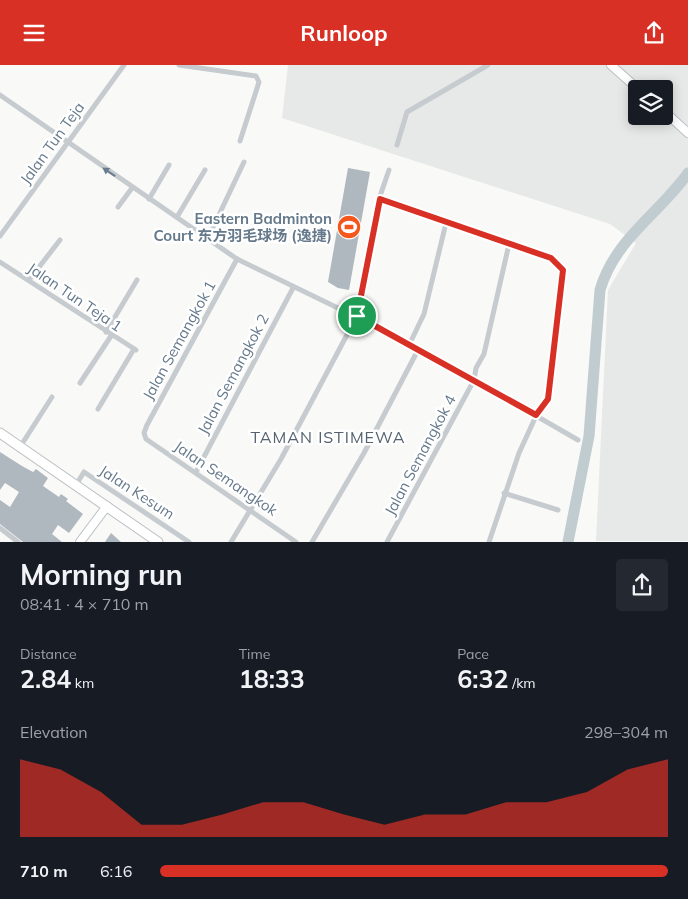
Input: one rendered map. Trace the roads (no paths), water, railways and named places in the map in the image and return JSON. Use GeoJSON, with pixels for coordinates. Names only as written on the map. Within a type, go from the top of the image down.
{"type":"FeatureCollection","features":[{"type":"Feature","properties":{"kind":"main road"},"geometry":{"type":"LineString","coordinates":[[0,433],[158,541]]}},
{"type":"Feature","properties":{"kind":"street","name":"Jalan Tun Teja"},"geometry":{"type":"LineString","coordinates":[[0,236],[124,65]]}},
{"type":"Feature","properties":{"kind":"street"},"geometry":{"type":"LineString","coordinates":[[180,65],[256,76],[259,82],[240,141]]}},
{"type":"Feature","properties":{"kind":"street"},"geometry":{"type":"LineString","coordinates":[[397,145],[407,112],[488,65]]}},
{"type":"Feature","properties":{"kind":"street"},"geometry":{"type":"LineString","coordinates":[[611,65],[628,80]]}},
{"type":"Feature","properties":{"kind":"street"},"geometry":{"type":"LineString","coordinates":[[0,95],[237,259],[293,288],[357,316],[410,343],[578,440]]}},
{"type":"Feature","properties":{"kind":"street"},"geometry":{"type":"LineString","coordinates":[[673,119],[688,133]]}},
{"type":"Feature","properties":{"kind":"street"},"geometry":{"type":"LineString","coordinates":[[208,238],[244,162]]}},
{"type":"Feature","properties":{"kind":"street"},"geometry":{"type":"LineString","coordinates":[[149,199],[169,165]]}},
{"type":"Feature","properties":{"kind":"street"},"geometry":{"type":"LineString","coordinates":[[177,217],[204,170]]}},
{"type":"Feature","properties":{"kind":"street"},"geometry":{"type":"LineString","coordinates":[[231,541],[282,459],[357,316],[380,199],[389,171]]}},
{"type":"Feature","properties":{"kind":"street"},"geometry":{"type":"LineString","coordinates":[[118,207],[132,188]]}},
{"type":"Feature","properties":{"kind":"street"},"geometry":{"type":"LineString","coordinates":[[380,199],[551,258],[563,270],[548,399],[536,415],[504,493],[489,541]]}},
{"type":"Feature","properties":{"kind":"street"},"geometry":{"type":"LineString","coordinates":[[410,343],[424,314],[446,223]]}},
{"type":"Feature","properties":{"kind":"street"},"geometry":{"type":"LineString","coordinates":[[29,280],[60,240]]}},
{"type":"Feature","properties":{"kind":"street","name":"Jalan Semangkok 4"},"geometry":{"type":"LineString","coordinates":[[387,541],[474,380],[476,368],[484,354],[509,244]]}},
{"type":"Feature","properties":{"kind":"street","name":"Jalan Semangkok 1"},"geometry":{"type":"LineString","coordinates":[[144,433],[237,259]]}},
{"type":"Feature","properties":{"kind":"street","name":"Jalan Tun Teja 1"},"geometry":{"type":"LineString","coordinates":[[0,262],[135,350],[98,409]]}},
{"type":"Feature","properties":{"kind":"street"},"geometry":{"type":"LineString","coordinates":[[106,332],[137,280]]}},
{"type":"Feature","properties":{"kind":"street","name":"Jalan Semangkok 2"},"geometry":{"type":"LineString","coordinates":[[196,472],[293,288]]}},
{"type":"Feature","properties":{"kind":"street"},"geometry":{"type":"LineString","coordinates":[[80,383],[111,336]]}},
{"type":"Feature","properties":{"kind":"street"},"geometry":{"type":"LineString","coordinates":[[312,541],[364,453],[418,348]]}},
{"type":"Feature","properties":{"kind":"street"},"geometry":{"type":"LineString","coordinates":[[20,447],[52,397]]}},
{"type":"Feature","properties":{"kind":"street","name":"Jalan Semangkok"},"geometry":{"type":"LineString","coordinates":[[144,433],[146,439],[296,541]]}},
{"type":"Feature","properties":{"kind":"street","name":"Jalan Kesum"},"geometry":{"type":"LineString","coordinates":[[76,485],[84,472],[189,541]]}},
{"type":"Feature","properties":{"kind":"street"},"geometry":{"type":"LineString","coordinates":[[504,493],[558,511]]}},
{"type":"Feature","properties":{"kind":"street"},"geometry":{"type":"LineString","coordinates":[[80,541],[107,506]]}},
{"type":"Feature","properties":{"kind":"street"},"geometry":{"type":"LineString","coordinates":[[0,529],[18,541]]}},
{"type":"Feature","properties":{"kind":"waterway"},"geometry":{"type":"LineString","coordinates":[[568,542],[589,436],[600,290],[616,256],[638,228],[664,202],[688,173]]}},
{"type":"Feature","properties":{"kind":"place","name":"Eastern Badminton Court 东方羽毛球场 (逸捷)"},"geometry":{"type":"Point","coordinates":[349,227]}},
{"type":"Feature","properties":{"kind":"district","name":"TAMAN ISTIMEWA"},"geometry":{"type":"Point","coordinates":[328,437]}}]}
